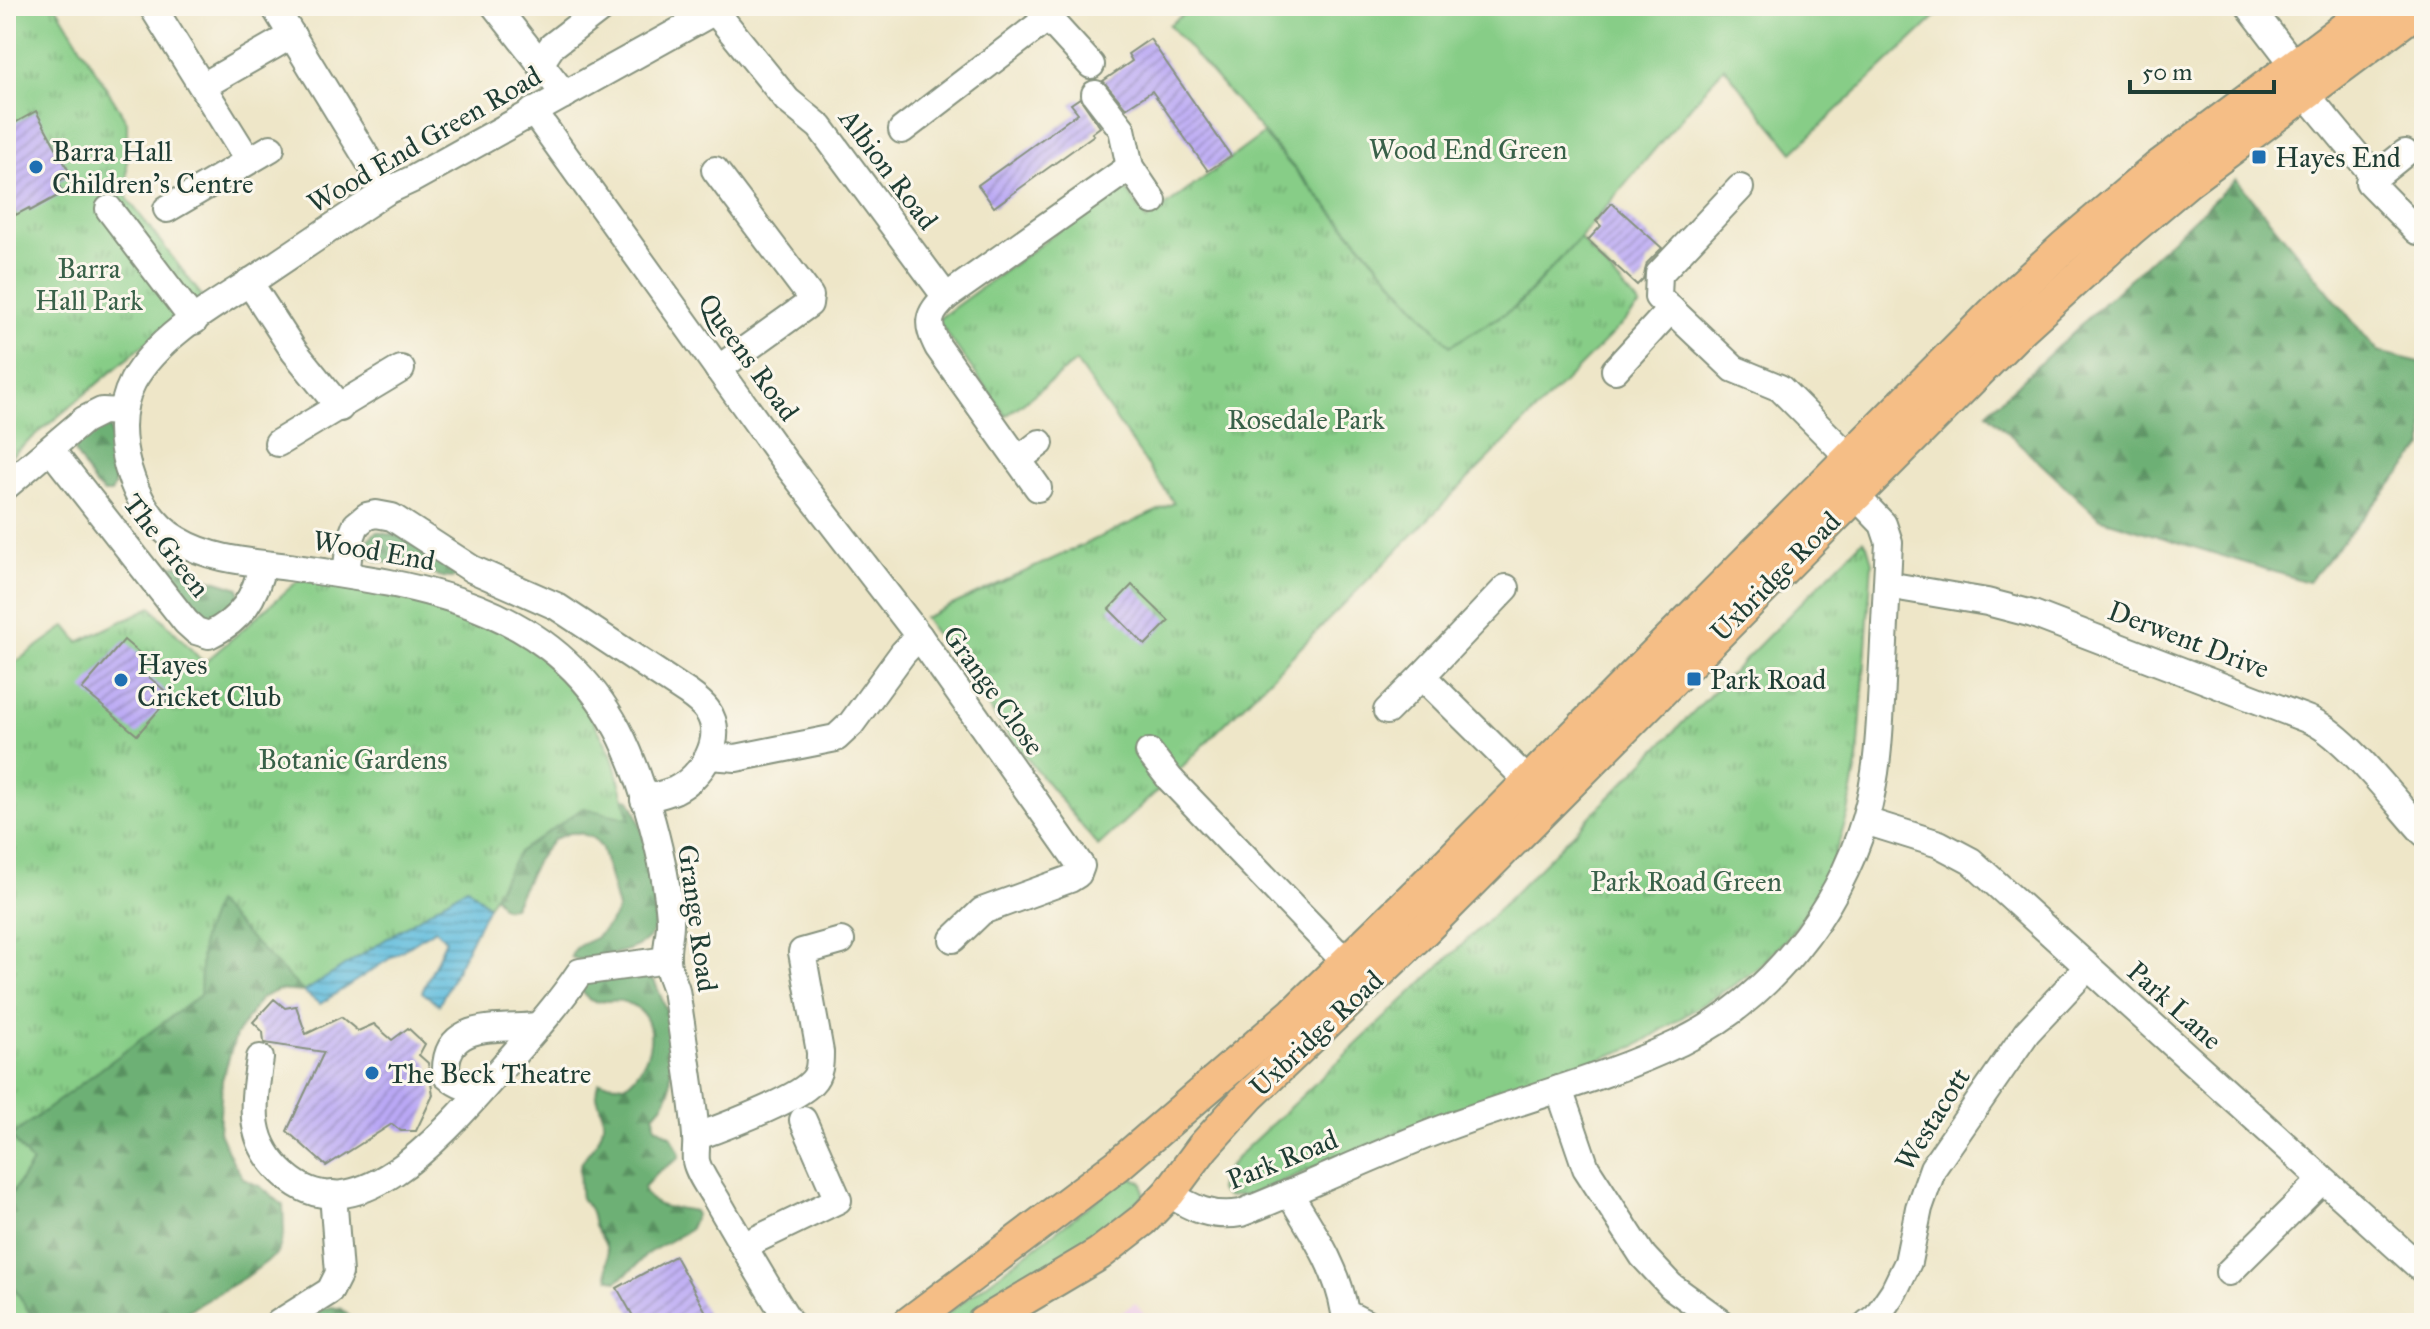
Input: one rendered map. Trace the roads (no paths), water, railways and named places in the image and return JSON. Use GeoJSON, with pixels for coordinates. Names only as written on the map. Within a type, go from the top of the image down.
{"type":"FeatureCollection","features":[{"type":"Feature","properties":{"kind":"main road","name":"Uxbridge Road"},"geometry":{"type":"LineString","coordinates":[[983,1323],[1099,1254],[1143,1220],[1249,1096],[1423,931],[1976,372],[2131,229],[2300,80],[2374,6]]}},
{"type":"Feature","properties":{"kind":"main road","name":"Uxbridge Road"},"geometry":{"type":"LineString","coordinates":[[921,1318],[1118,1165],[1234,1067],[1349,961],[2001,305],[2064,247],[2176,153],[2423,6]]}},
{"type":"Feature","properties":{"kind":"main road"},"geometry":{"type":"LineString","coordinates":[[1118,1165],[1149,1172],[1169,1193]]}},
{"type":"Feature","properties":{"kind":"street"},"geometry":{"type":"LineString","coordinates":[[152,6],[224,123],[259,154],[167,209]]}},
{"type":"Feature","properties":{"kind":"street"},"geometry":{"type":"LineString","coordinates":[[274,6],[387,191]]}},
{"type":"Feature","properties":{"kind":"street"},"geometry":{"type":"LineString","coordinates":[[495,6],[565,95]]}},
{"type":"Feature","properties":{"kind":"street"},"geometry":{"type":"LineString","coordinates":[[540,64],[552,46],[604,6]]}},
{"type":"Feature","properties":{"kind":"street"},"geometry":{"type":"LineString","coordinates":[[2249,6],[2300,80],[2375,177]]}},
{"type":"Feature","properties":{"kind":"street","name":"Wood End Green Road"},"geometry":{"type":"LineString","coordinates":[[134,379],[158,350],[194,321],[387,191],[720,8]]}},
{"type":"Feature","properties":{"kind":"street","name":"Albion Road"},"geometry":{"type":"LineString","coordinates":[[720,8],[787,100],[820,127],[946,297]]}},
{"type":"Feature","properties":{"kind":"street"},"geometry":{"type":"LineString","coordinates":[[902,130],[1043,12],[1091,65]]}},
{"type":"Feature","properties":{"kind":"street"},"geometry":{"type":"LineString","coordinates":[[203,86],[292,35]]}},
{"type":"Feature","properties":{"kind":"street"},"geometry":{"type":"LineString","coordinates":[[1095,94],[1122,129],[1130,167],[1153,201]]}},
{"type":"Feature","properties":{"kind":"street","name":"Queens Road"},"geometry":{"type":"LineString","coordinates":[[533,111],[788,466],[919,636]]}},
{"type":"Feature","properties":{"kind":"street"},"geometry":{"type":"LineString","coordinates":[[2405,153],[2369,182],[2417,231],[2424,225]]}},
{"type":"Feature","properties":{"kind":"street"},"geometry":{"type":"LineString","coordinates":[[1038,488],[938,347],[929,329],[932,311],[946,297],[1130,167]]}},
{"type":"Feature","properties":{"kind":"street"},"geometry":{"type":"LineString","coordinates":[[715,170],[810,296],[809,304],[718,369]]}},
{"type":"Feature","properties":{"kind":"street"},"geometry":{"type":"LineString","coordinates":[[1740,188],[1659,274],[1658,297],[1734,369],[1780,388],[1849,457]]}},
{"type":"Feature","properties":{"kind":"street"},"geometry":{"type":"LineString","coordinates":[[109,209],[194,321]]}},
{"type":"Feature","properties":{"kind":"street"},"geometry":{"type":"LineString","coordinates":[[249,282],[294,351],[340,408]]}},
{"type":"Feature","properties":{"kind":"street"},"geometry":{"type":"LineString","coordinates":[[1615,370],[1671,309]]}},
{"type":"Feature","properties":{"kind":"street"},"geometry":{"type":"LineString","coordinates":[[278,443],[401,369]]}},
{"type":"Feature","properties":{"kind":"street","name":"Wood End"},"geometry":{"type":"LineString","coordinates":[[134,379],[122,412],[122,436],[129,472],[142,505],[159,526],[195,548],[228,559],[401,584],[459,599],[498,615],[550,648],[591,689],[618,731],[644,800]]}},
{"type":"Feature","properties":{"kind":"street"},"geometry":{"type":"LineString","coordinates":[[6,486],[90,416],[102,411],[122,412]]}},
{"type":"Feature","properties":{"kind":"street"},"geometry":{"type":"LineString","coordinates":[[1018,460],[1040,443]]}},
{"type":"Feature","properties":{"kind":"street","name":"The Green"},"geometry":{"type":"LineString","coordinates":[[51,450],[170,603],[196,631],[209,635],[223,629],[245,609],[259,581],[262,564]]}},
{"type":"Feature","properties":{"kind":"street","name":"Park Road"},"geometry":{"type":"LineString","coordinates":[[1169,1193],[1188,1206],[1225,1216],[1241,1213],[1449,1126],[1640,1060],[1684,1040],[1717,1020],[1748,996],[1792,954],[1823,913],[1849,862],[1865,821],[1878,757],[1887,533],[1877,516],[1855,495]]}},
{"type":"Feature","properties":{"kind":"street"},"geometry":{"type":"LineString","coordinates":[[346,575],[350,541],[356,525],[367,516],[392,517],[472,569],[556,606],[688,693],[706,708],[712,719],[714,732],[709,756],[697,773],[676,789],[644,800]]}},
{"type":"Feature","properties":{"kind":"street","name":"Derwent Drive"},"geometry":{"type":"LineString","coordinates":[[1887,585],[1997,604],[2033,614],[2323,726],[2424,833]]}},
{"type":"Feature","properties":{"kind":"street"},"geometry":{"type":"LineString","coordinates":[[1387,711],[1506,588]]}},
{"type":"Feature","properties":{"kind":"street","name":"Grange Close"},"geometry":{"type":"LineString","coordinates":[[709,756],[736,758],[836,738],[851,724],[919,636],[1081,866],[1078,874],[1070,879],[982,911],[953,939]]}},
{"type":"Feature","properties":{"kind":"street"},"geometry":{"type":"LineString","coordinates":[[1422,676],[1528,781]]}},
{"type":"Feature","properties":{"kind":"street"},"geometry":{"type":"LineString","coordinates":[[1149,752],[1170,779],[1334,950],[1349,961]]}},
{"type":"Feature","properties":{"kind":"street","name":"Grange Road"},"geometry":{"type":"LineString","coordinates":[[644,800],[669,912],[671,935],[667,960],[675,989],[697,1163],[790,1323]]}},
{"type":"Feature","properties":{"kind":"street","name":"Park Lane"},"geometry":{"type":"LineString","coordinates":[[1865,821],[1939,844],[1971,861],[2424,1271]]}},
{"type":"Feature","properties":{"kind":"street"},"geometry":{"type":"LineString","coordinates":[[696,1137],[790,1097],[815,1080],[820,1052],[802,952],[841,941]]}},
{"type":"Feature","properties":{"kind":"street"},"geometry":{"type":"LineString","coordinates":[[260,1058],[254,1110],[263,1150],[270,1161],[290,1179],[316,1192],[333,1194],[363,1189],[425,1151],[559,1004],[580,972],[667,960]]}},
{"type":"Feature","properties":{"kind":"street","name":"Westacott"},"geometry":{"type":"LineString","coordinates":[[1868,1323],[1877,1316],[1894,1291],[1908,1262],[1922,1195],[1939,1159],[2027,1032],[2087,968]]}},
{"type":"Feature","properties":{"kind":"street"},"geometry":{"type":"LineString","coordinates":[[484,1087],[470,1089],[456,1084],[446,1075],[445,1062],[451,1045],[462,1035],[477,1031],[538,1026]]}},
{"type":"Feature","properties":{"kind":"street"},"geometry":{"type":"LineString","coordinates":[[1559,1089],[1586,1168],[1643,1256],[1671,1286],[1722,1323]]}},
{"type":"Feature","properties":{"kind":"street"},"geometry":{"type":"LineString","coordinates":[[743,1246],[838,1200],[803,1120]]}},
{"type":"Feature","properties":{"kind":"street"},"geometry":{"type":"LineString","coordinates":[[2229,1272],[2322,1180]]}},
{"type":"Feature","properties":{"kind":"street"},"geometry":{"type":"LineString","coordinates":[[1289,1193],[1331,1262],[1348,1320]]}},
{"type":"Feature","properties":{"kind":"street"},"geometry":{"type":"LineString","coordinates":[[279,1323],[330,1291],[339,1273],[333,1194]]}},
{"type":"Feature","properties":{"kind":"water"},"geometry":{"type":"Polygon","coordinates":[[[467,887],[488,906],[439,1005],[422,992],[446,940],[435,929],[320,1004],[304,992],[467,887]]]}},
{"type":"Feature","properties":{"kind":"place","name":"Hayes End"},"geometry":{"type":"Point","coordinates":[2259,157]}},
{"type":"Feature","properties":{"kind":"place","name":"Barra Hall Children's Centre"},"geometry":{"type":"Point","coordinates":[36,167]}},
{"type":"Feature","properties":{"kind":"place","name":"Park Road"},"geometry":{"type":"Point","coordinates":[1694,679]}},
{"type":"Feature","properties":{"kind":"place","name":"Hayes Cricket Club"},"geometry":{"type":"Point","coordinates":[121,680]}},
{"type":"Feature","properties":{"kind":"place","name":"The Beck Theatre"},"geometry":{"type":"Point","coordinates":[372,1073]}},
{"type":"Feature","properties":{"kind":"park label","name":"Wood End Green"},"geometry":{"type":"Point","coordinates":[1468,149]}},
{"type":"Feature","properties":{"kind":"park label","name":"Barra Hall Park"},"geometry":{"type":"Point","coordinates":[89,284]}},
{"type":"Feature","properties":{"kind":"park label","name":"Rosedale Park"},"geometry":{"type":"Point","coordinates":[1306,419]}},
{"type":"Feature","properties":{"kind":"park label","name":"Botanic Gardens"},"geometry":{"type":"Point","coordinates":[353,759]}},
{"type":"Feature","properties":{"kind":"park label","name":"Park Road Green"},"geometry":{"type":"Point","coordinates":[1686,881]}}]}
